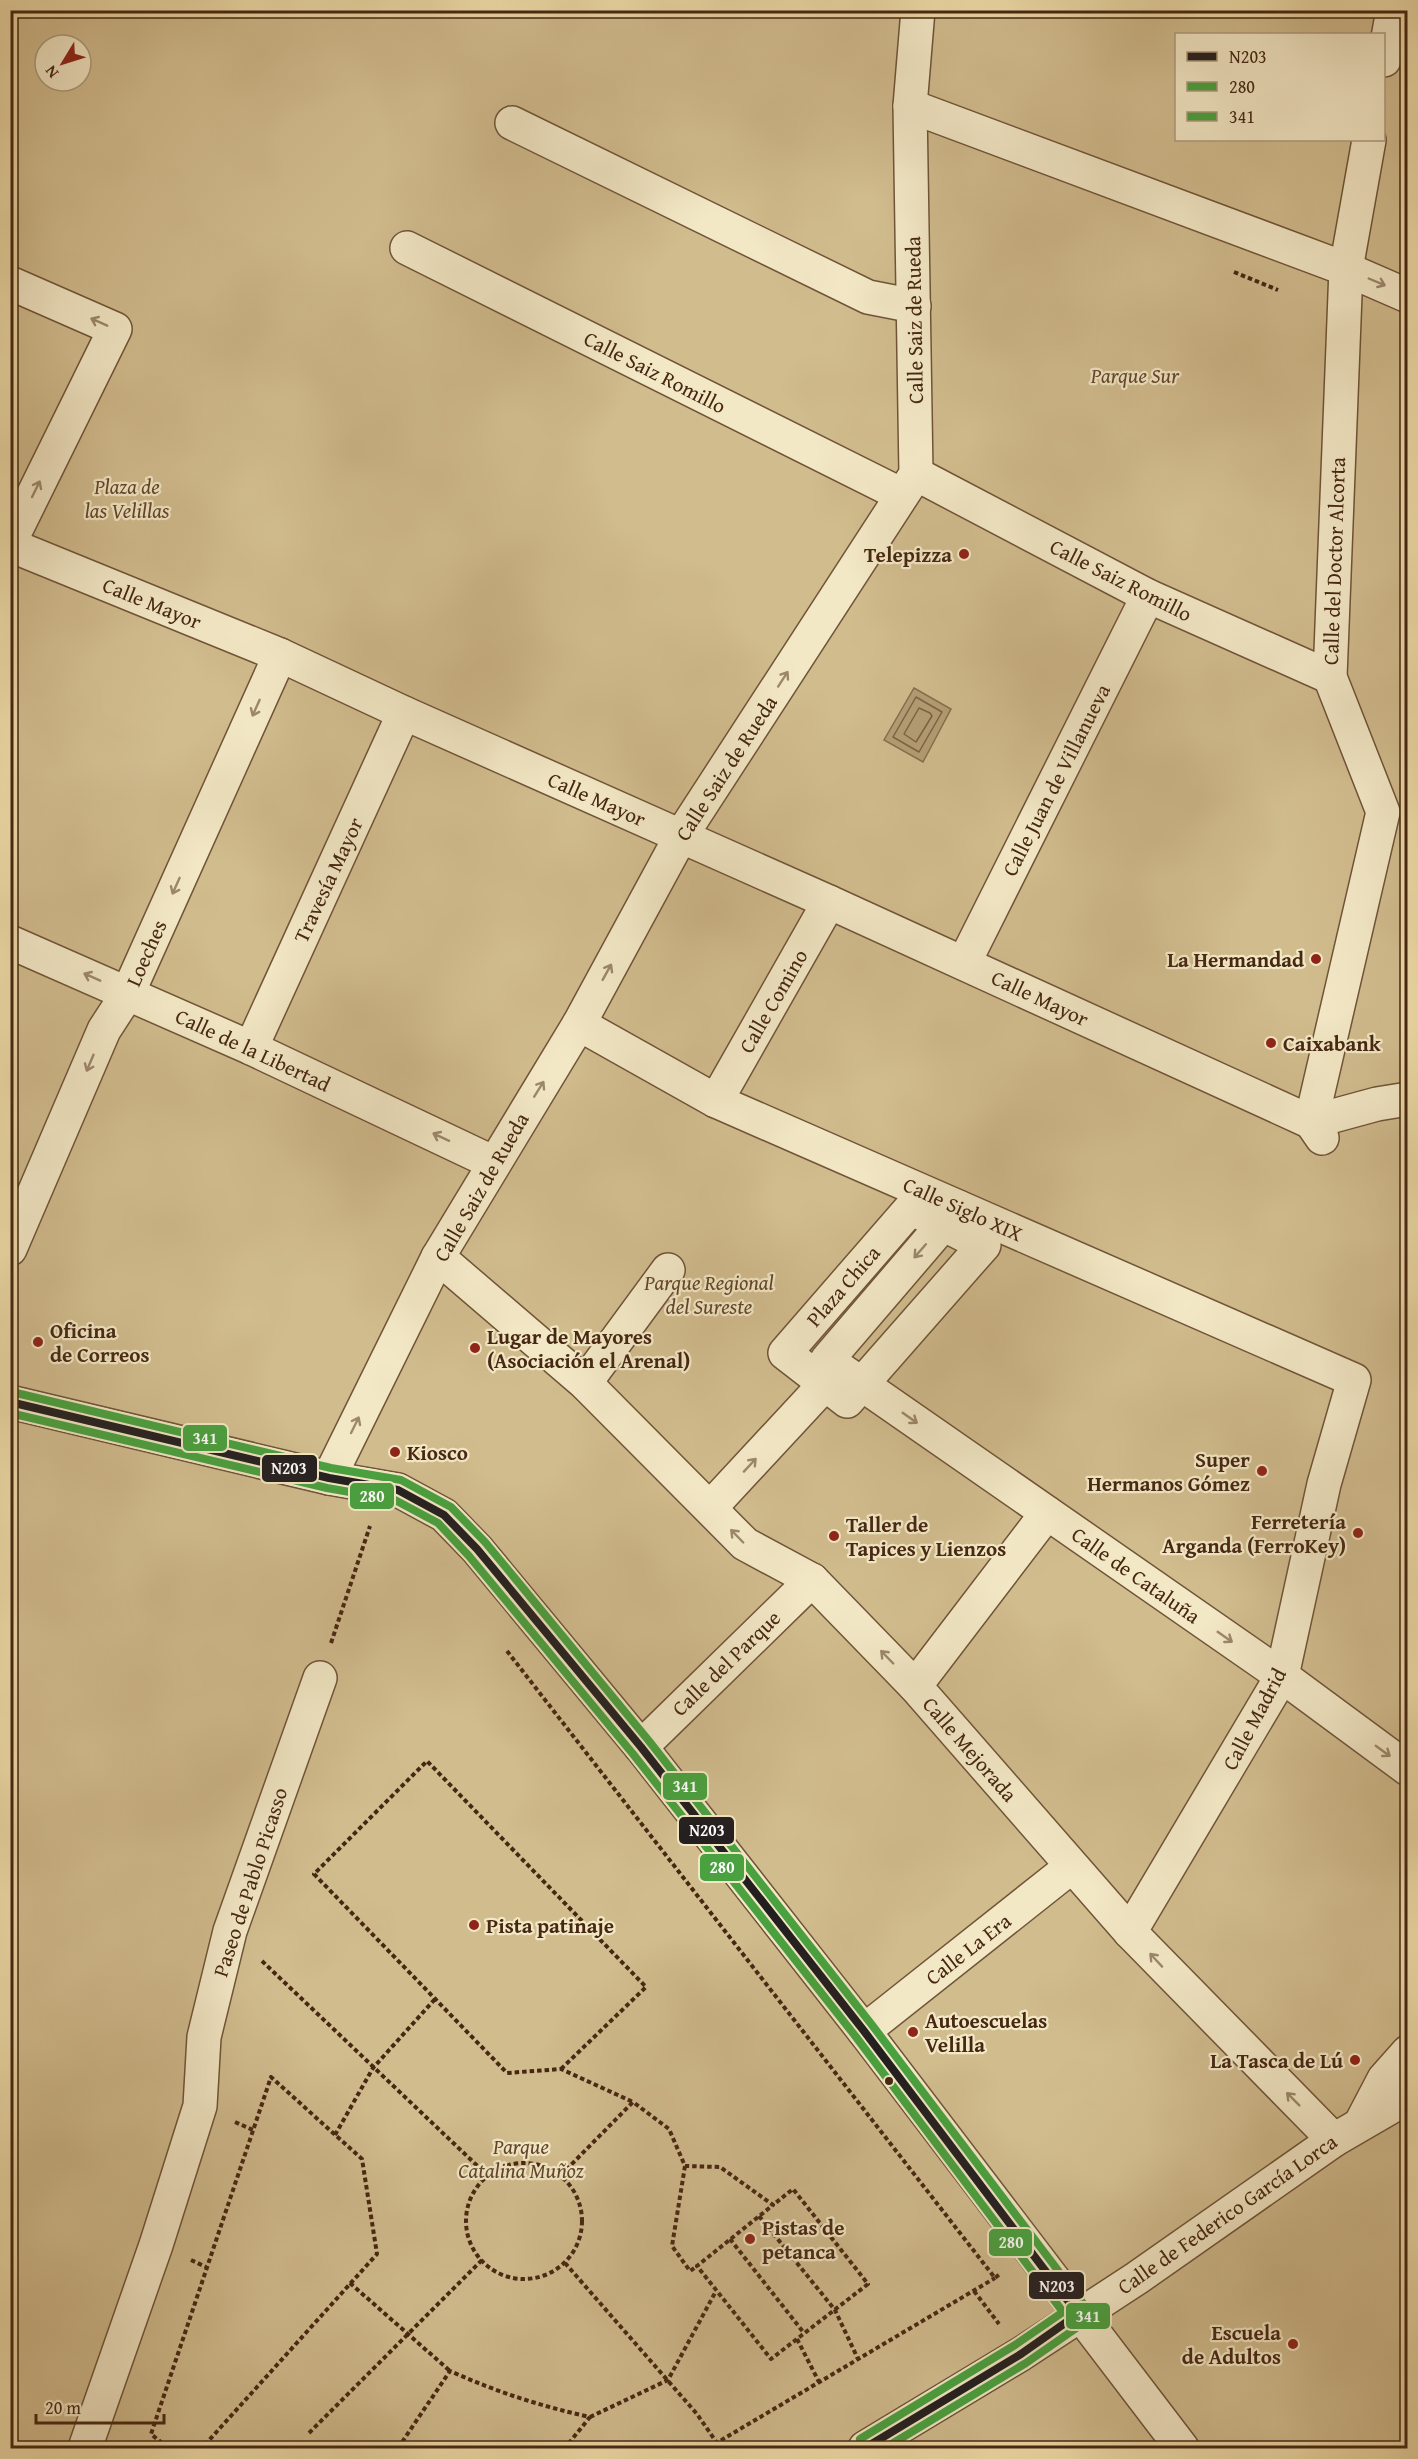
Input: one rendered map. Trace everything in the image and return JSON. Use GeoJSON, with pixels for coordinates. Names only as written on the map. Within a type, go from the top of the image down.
{"type":"FeatureCollection","features":[{"type":"Feature","properties":{"kind":"street","name":"Calle Saiz de Rueda"},"geometry":{"type":"LineString","coordinates":[[329,1478],[438,1257],[579,1024],[681,836],[909,485],[914,306],[910,106],[918,10]]}},
{"type":"Feature","properties":{"kind":"street"},"geometry":{"type":"LineString","coordinates":[[1385,50],[1393,10]]}},
{"type":"Feature","properties":{"kind":"street"},"geometry":{"type":"LineString","coordinates":[[910,106],[1346,269],[1407,296]]}},
{"type":"Feature","properties":{"kind":"street"},"geometry":{"type":"LineString","coordinates":[[512,123],[868,297],[914,306]]}},
{"type":"Feature","properties":{"kind":"street","name":"Calle del Doctor Alcorta"},"geometry":{"type":"LineString","coordinates":[[1318,1132],[1395,815],[1330,677],[1346,269],[1369,141]]}},
{"type":"Feature","properties":{"kind":"street","name":"Calle Saiz Romillo"},"geometry":{"type":"LineString","coordinates":[[407,248],[909,485],[1148,596],[1330,677]]}},
{"type":"Feature","properties":{"kind":"street"},"geometry":{"type":"LineString","coordinates":[[10,283],[115,329],[10,543]]}},
{"type":"Feature","properties":{"kind":"street","name":"Calle Mayor"},"geometry":{"type":"LineString","coordinates":[[10,543],[280,655],[404,713],[829,902],[964,963],[1318,1132]]}},
{"type":"Feature","properties":{"kind":"street","name":"Calle Juan de Villanueva"},"geometry":{"type":"LineString","coordinates":[[964,963],[1148,596]]}},
{"type":"Feature","properties":{"kind":"street","name":"Loeches"},"geometry":{"type":"LineString","coordinates":[[10,1249],[104,1029],[128,993],[280,655]]}},
{"type":"Feature","properties":{"kind":"street","name":"Travesía Mayor"},"geometry":{"type":"LineString","coordinates":[[251,1048],[404,713]]}},
{"type":"Feature","properties":{"kind":"street","name":"Calle Comino"},"geometry":{"type":"LineString","coordinates":[[716,1101],[829,902]]}},
{"type":"Feature","properties":{"kind":"street","name":"Calle de la Libertad"},"geometry":{"type":"LineString","coordinates":[[10,942],[251,1048],[494,1163]]}},
{"type":"Feature","properties":{"kind":"street","name":"Calle Siglo XIX"},"geometry":{"type":"LineString","coordinates":[[579,1024],[716,1101],[989,1233],[1354,1380]]}},
{"type":"Feature","properties":{"kind":"street"},"geometry":{"type":"LineString","coordinates":[[1318,1132],[1377,1104],[1407,1099]]}},
{"type":"Feature","properties":{"kind":"street","name":"Plaza Chica"},"geometry":{"type":"LineString","coordinates":[[842,1379],[785,1353],[911,1208],[951,1215]]}},
{"type":"Feature","properties":{"kind":"street","name":"Plaza Chica"},"geometry":{"type":"LineString","coordinates":[[842,1379],[827,1360],[951,1215]]}},
{"type":"Feature","properties":{"kind":"street"},"geometry":{"type":"LineString","coordinates":[[710,1508],[984,1245],[989,1233]]}},
{"type":"Feature","properties":{"kind":"street","name":"Calle Mejorada"},"geometry":{"type":"LineString","coordinates":[[438,1257],[585,1383],[745,1544],[812,1580],[915,1686],[1130,1932],[1334,2140]]}},
{"type":"Feature","properties":{"kind":"street"},"geometry":{"type":"LineString","coordinates":[[585,1383],[668,1270]]}},
{"type":"Feature","properties":{"kind":"street","name":"Calle de Cataluña"},"geometry":{"type":"LineString","coordinates":[[842,1379],[1047,1513],[1282,1676],[1407,1769]]}},
{"type":"Feature","properties":{"kind":"street","name":"Calle Madrid"},"geometry":{"type":"LineString","coordinates":[[1130,1932],[1282,1676],[1323,1484],[1354,1380]]}},
{"type":"Feature","properties":{"kind":"street"},"geometry":{"type":"LineString","coordinates":[[10,1402],[329,1478],[398,1490],[444,1515],[477,1549],[640,1747],[864,2031],[1030,2252],[1182,2448]]}},
{"type":"Feature","properties":{"kind":"street"},"geometry":{"type":"LineString","coordinates":[[915,1686],[1047,1513]]}},
{"type":"Feature","properties":{"kind":"street","name":"Calle del Parque"},"geometry":{"type":"LineString","coordinates":[[640,1747],[812,1580]]}},
{"type":"Feature","properties":{"kind":"street","name":"Paseo de Pablo Picasso"},"geometry":{"type":"LineString","coordinates":[[86,2448],[156,2245],[200,2106],[204,2037],[230,1931],[320,1678]]}},
{"type":"Feature","properties":{"kind":"street","name":"Calle La Era"},"geometry":{"type":"LineString","coordinates":[[864,2031],[1071,1867]]}},
{"type":"Feature","properties":{"kind":"street"},"geometry":{"type":"LineString","coordinates":[[1360,2123],[1384,2079],[1407,2052]]}},
{"type":"Feature","properties":{"kind":"street","name":"Calle de Federico García Lorca"},"geometry":{"type":"LineString","coordinates":[[865,2448],[1021,2354],[1078,2314],[1137,2278],[1334,2140],[1407,2097]]}},
{"type":"Feature","properties":{"kind":"path"},"geometry":{"type":"LineString","coordinates":[[320,1678],[370,1526],[380,1529]]}},
{"type":"Feature","properties":{"kind":"path"},"geometry":{"type":"LineString","coordinates":[[506,1650],[995,2278]]}},
{"type":"Feature","properties":{"kind":"path"},"geometry":{"type":"LineString","coordinates":[[561,2069],[646,1987],[427,1761],[314,1874],[507,2073],[561,2069],[633,2102],[669,2129],[686,2166],[672,2246],[690,2271],[793,2189],[868,2284],[771,2360],[697,2266]]}},
{"type":"Feature","properties":{"kind":"path"},"geometry":{"type":"LineString","coordinates":[[230,1931],[488,2176]]}},
{"type":"Feature","properties":{"kind":"path"},"geometry":{"type":"LineString","coordinates":[[335,2135],[373,2067],[435,1999]]}},
{"type":"Feature","properties":{"kind":"path"},"geometry":{"type":"LineString","coordinates":[[168,2448],[151,2434],[271,2077],[362,2159],[376,2254],[202,2448]]}},
{"type":"Feature","properties":{"kind":"path"},"geometry":{"type":"LineString","coordinates":[[561,2175],[633,2102]]}},
{"type":"Feature","properties":{"kind":"path"},"geometry":{"type":"LineString","coordinates":[[524,2163],[543,2166],[561,2175],[573,2190],[581,2208],[582,2228],[577,2247],[565,2263],[550,2273],[532,2279],[514,2278],[496,2272],[482,2260],[471,2244],[466,2227],[468,2208],[475,2191],[488,2176],[504,2166],[524,2163]]}},
{"type":"Feature","properties":{"kind":"path"},"geometry":{"type":"LineString","coordinates":[[686,2166],[720,2167],[772,2205]]}},
{"type":"Feature","properties":{"kind":"path"},"geometry":{"type":"LineString","coordinates":[[759,2216],[835,2310],[858,2359]]}},
{"type":"Feature","properties":{"kind":"path"},"geometry":{"type":"LineString","coordinates":[[730,2239],[804,2333]]}},
{"type":"Feature","properties":{"kind":"path"},"geometry":{"type":"LineString","coordinates":[[708,2448],[995,2278],[1030,2252]]}},
{"type":"Feature","properties":{"kind":"path"},"geometry":{"type":"LineString","coordinates":[[309,2433],[482,2260]]}},
{"type":"Feature","properties":{"kind":"path"},"geometry":{"type":"LineString","coordinates":[[565,2263],[698,2414],[717,2443]]}},
{"type":"Feature","properties":{"kind":"path"},"geometry":{"type":"LineString","coordinates":[[350,2283],[450,2371],[490,2389],[533,2404],[590,2417]]}},
{"type":"Feature","properties":{"kind":"path"},"geometry":{"type":"LineString","coordinates":[[565,2448],[590,2417],[668,2380],[717,2291]]}},
{"type":"Feature","properties":{"kind":"path"},"geometry":{"type":"LineString","coordinates":[[797,2339],[819,2382]]}},
{"type":"Feature","properties":{"kind":"path"},"geometry":{"type":"LineString","coordinates":[[398,2448],[450,2371]]}},
{"type":"Feature","properties":{"kind":"green space","name":"Parque Regional del Sureste"},"geometry":{"type":"Polygon","coordinates":[[[11,11],[1407,11],[1407,2448],[11,2448],[11,11]]]}},
{"type":"Feature","properties":{"kind":"water"},"geometry":{"type":"Polygon","coordinates":[[[914,688],[951,709],[923,762],[884,740],[914,688]]]}},
{"type":"Feature","properties":{"kind":"transit line","name":"341"},"geometry":{"type":"LineString","coordinates":[[12,1392],[331,1468],[401,1480],[451,1507],[485,1542],[649,1741],[872,2025],[1088,2310],[1085,2322],[1026,2363],[885,2448]]}},
{"type":"Feature","properties":{"kind":"transit line","name":"N203"},"geometry":{"type":"LineString","coordinates":[[10,1402],[329,1478],[398,1490],[444,1515],[477,1549],[641,1747],[864,2031],[1078,2314],[1021,2354],[865,2448]]}},
{"type":"Feature","properties":{"kind":"transit line","name":"280"},"geometry":{"type":"LineString","coordinates":[[10,1413],[327,1488],[395,1500],[438,1523],[469,1556],[633,1754],[856,2037],[1063,2312],[1015,2345],[860,2439]]}},
{"type":"Feature","properties":{"kind":"place","name":"Telepizza"},"geometry":{"type":"Point","coordinates":[964,554]}},
{"type":"Feature","properties":{"kind":"place","name":"La Hermandad"},"geometry":{"type":"Point","coordinates":[1316,959]}},
{"type":"Feature","properties":{"kind":"place","name":"Caixabank"},"geometry":{"type":"Point","coordinates":[1271,1043]}},
{"type":"Feature","properties":{"kind":"place","name":"Oficina de Correos"},"geometry":{"type":"Point","coordinates":[38,1342]}},
{"type":"Feature","properties":{"kind":"place","name":"Lugar de Mayores (Asociación el Arenal)"},"geometry":{"type":"Point","coordinates":[475,1348]}},
{"type":"Feature","properties":{"kind":"place","name":"Kiosco"},"geometry":{"type":"Point","coordinates":[395,1452]}},
{"type":"Feature","properties":{"kind":"place","name":"Super Hermanos Gómez"},"geometry":{"type":"Point","coordinates":[1262,1471]}},
{"type":"Feature","properties":{"kind":"place","name":"Ferretería Arganda (FerroKey)"},"geometry":{"type":"Point","coordinates":[1358,1533]}},
{"type":"Feature","properties":{"kind":"place","name":"Taller de Tapices y Lienzos"},"geometry":{"type":"Point","coordinates":[834,1536]}},
{"type":"Feature","properties":{"kind":"place","name":"Pista patinaje"},"geometry":{"type":"Point","coordinates":[474,1925]}},
{"type":"Feature","properties":{"kind":"place","name":"Autoescuelas Velilla"},"geometry":{"type":"Point","coordinates":[913,2032]}},
{"type":"Feature","properties":{"kind":"place","name":"La Tasca de Lú"},"geometry":{"type":"Point","coordinates":[1355,2060]}},
{"type":"Feature","properties":{"kind":"place","name":"Pistas de petanca"},"geometry":{"type":"Point","coordinates":[750,2239]}},
{"type":"Feature","properties":{"kind":"place","name":"Escuela de Adultos"},"geometry":{"type":"Point","coordinates":[1293,2344]}},
{"type":"Feature","properties":{"kind":"park label","name":"Parque Sur"},"geometry":{"type":"Point","coordinates":[1135,375]}},
{"type":"Feature","properties":{"kind":"park label","name":"Plaza de las Velillas"},"geometry":{"type":"Point","coordinates":[127,498]}},
{"type":"Feature","properties":{"kind":"park label","name":"Parque Catalina Muñoz"},"geometry":{"type":"Point","coordinates":[521,2158]}}]}
